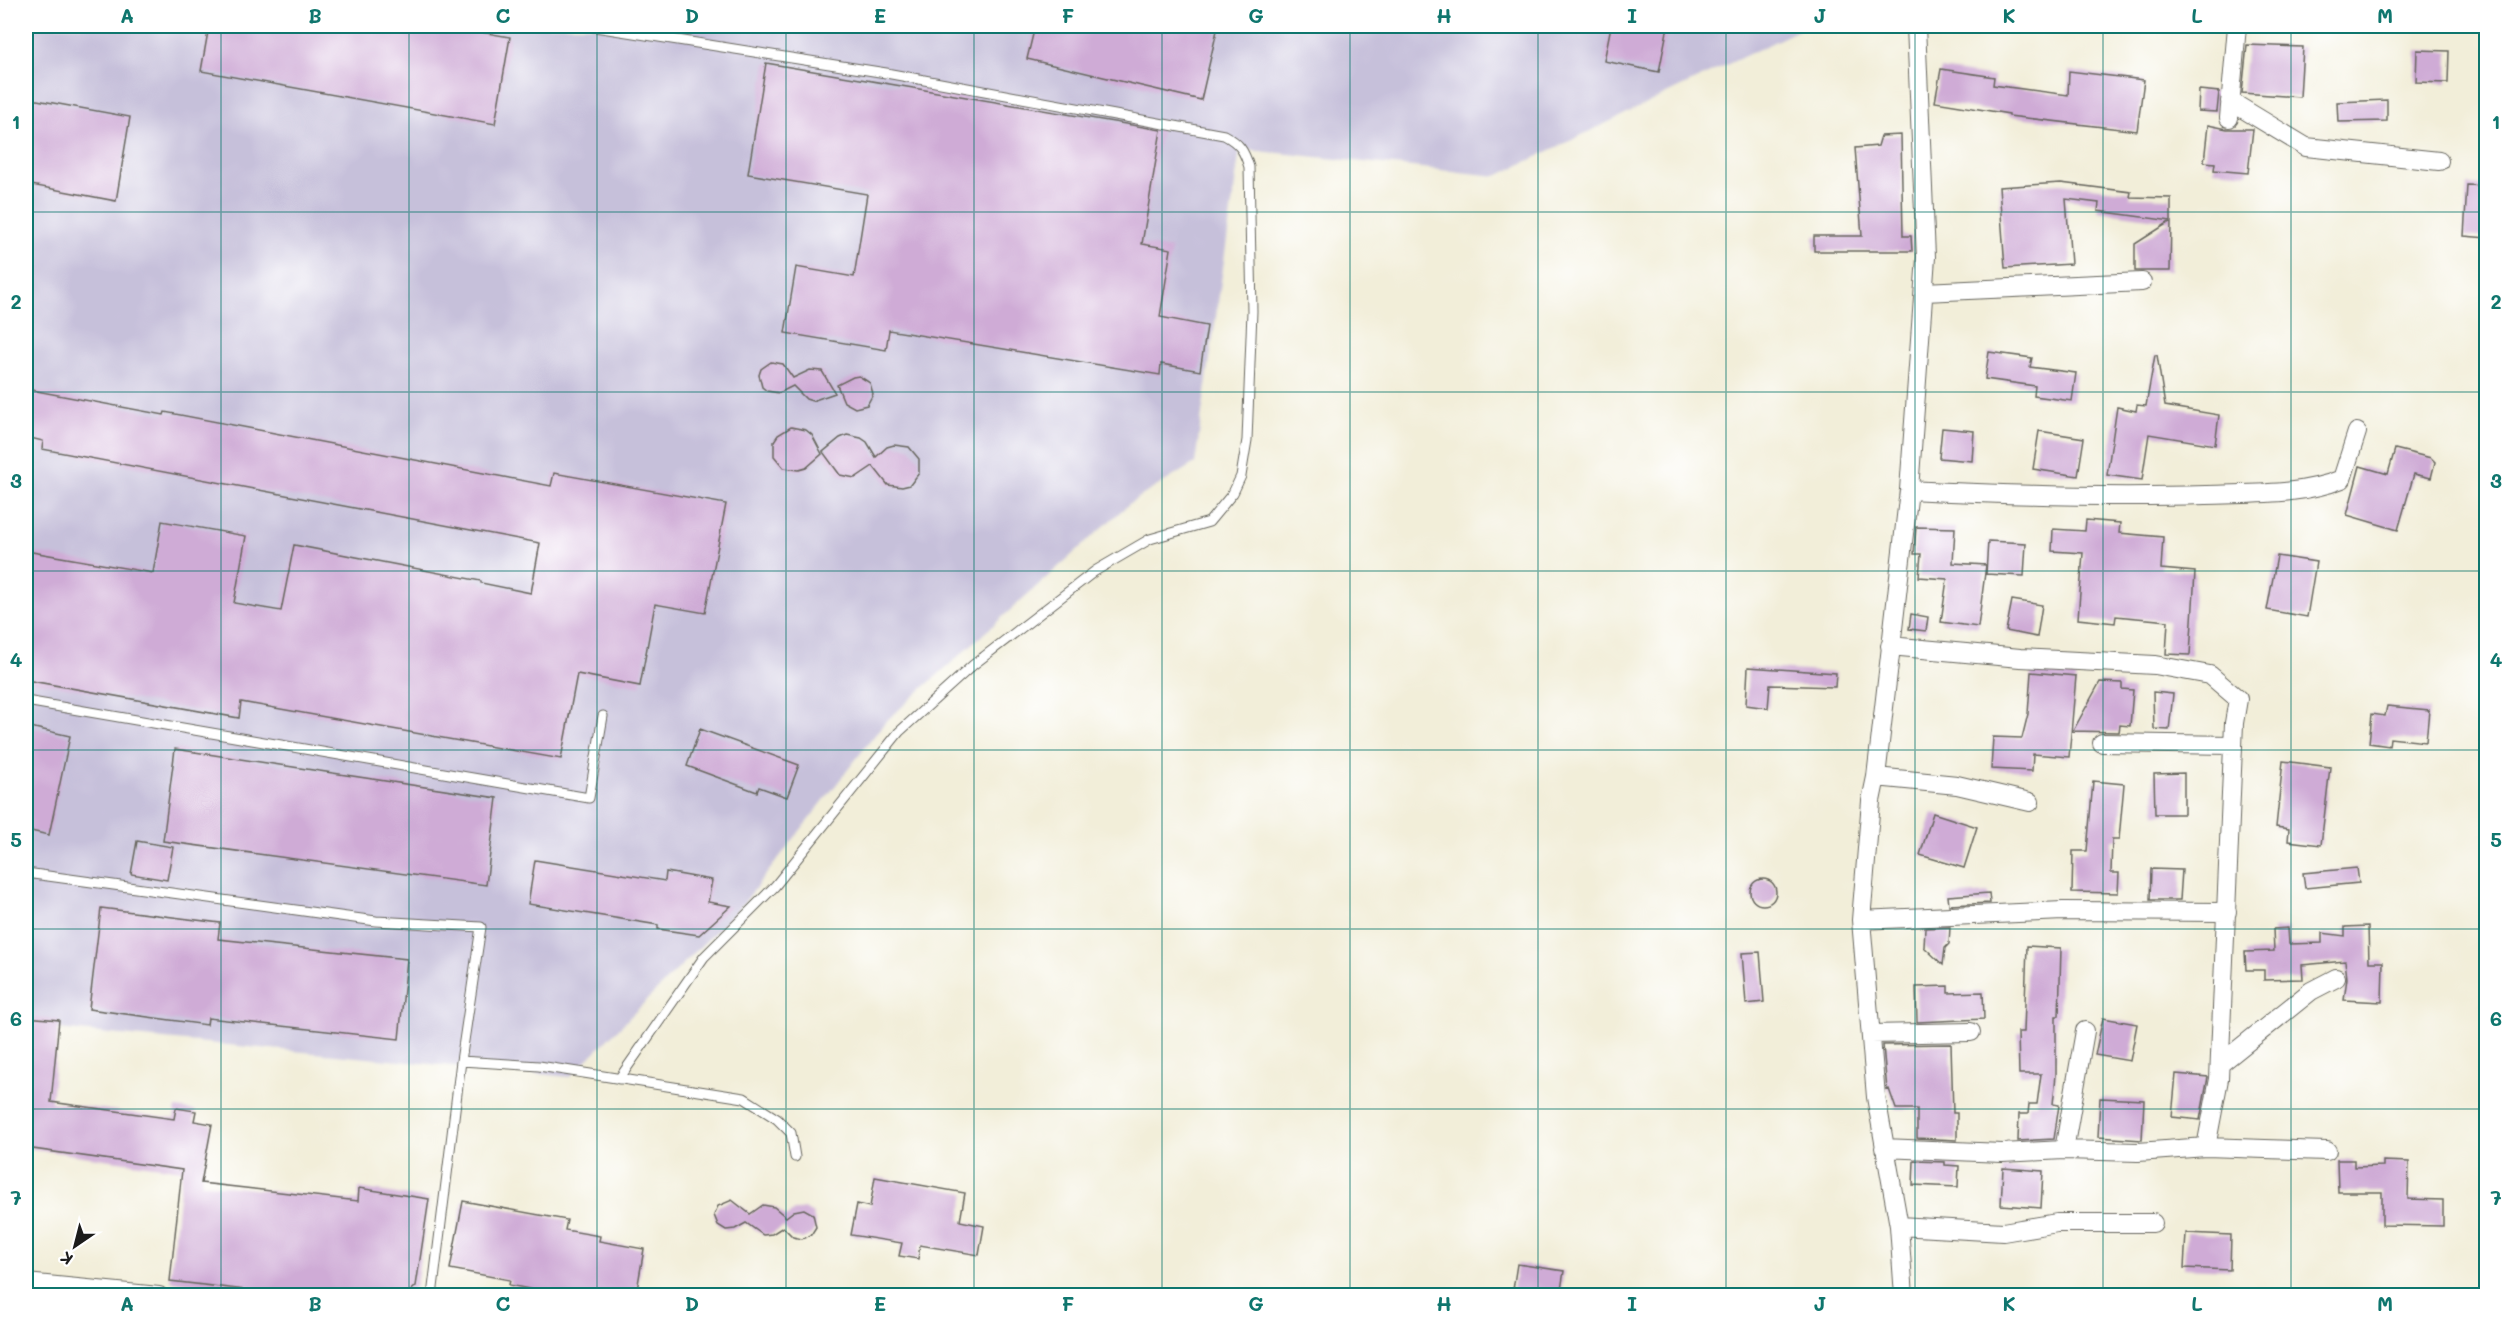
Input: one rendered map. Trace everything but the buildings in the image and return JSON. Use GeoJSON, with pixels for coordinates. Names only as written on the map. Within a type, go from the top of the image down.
{"type":"FeatureCollection","features":[{"type":"Feature","properties":{"kind":"street"},"geometry":{"type":"LineString","coordinates":[[1904,1296],[1899,1226],[1884,1148],[1861,920],[1871,801],[1876,777],[1909,490],[1924,292],[1926,257],[1916,26]]}},
{"type":"Feature","properties":{"kind":"street"},"geometry":{"type":"LineString","coordinates":[[2237,26],[2230,110],[2306,147],[2439,161]]}},
{"type":"Feature","properties":{"kind":"street"},"geometry":{"type":"LineString","coordinates":[[1924,292],[2142,282]]}},
{"type":"Feature","properties":{"kind":"street"},"geometry":{"type":"LineString","coordinates":[[1909,490],[2030,496],[2175,496],[2320,488],[2342,479],[2357,432]]}},
{"type":"Feature","properties":{"kind":"street"},"geometry":{"type":"LineString","coordinates":[[1890,646],[2020,658],[2155,665],[2210,675],[2238,699],[2233,745],[2220,1064],[2206,1147]]}},
{"type":"Feature","properties":{"kind":"street"},"geometry":{"type":"LineString","coordinates":[[2102,743],[2233,745]]}},
{"type":"Feature","properties":{"kind":"street"},"geometry":{"type":"LineString","coordinates":[[1876,777],[1957,785],[2030,802]]}},
{"type":"Feature","properties":{"kind":"street"},"geometry":{"type":"LineString","coordinates":[[1861,920],[2063,911],[2227,912]]}},
{"type":"Feature","properties":{"kind":"street"},"geometry":{"type":"LineString","coordinates":[[2220,1064],[2311,991],[2336,978]]}},
{"type":"Feature","properties":{"kind":"street"},"geometry":{"type":"LineString","coordinates":[[2064,1150],[2085,1031]]}},
{"type":"Feature","properties":{"kind":"street"},"geometry":{"type":"LineString","coordinates":[[1871,1034],[1971,1032]]}},
{"type":"Feature","properties":{"kind":"street"},"geometry":{"type":"LineString","coordinates":[[1884,1148],[2002,1153],[2064,1150],[2138,1152],[2206,1147],[2327,1151]]}},
{"type":"Feature","properties":{"kind":"street"},"geometry":{"type":"LineString","coordinates":[[1899,1226],[2003,1232],[2057,1223],[2153,1223]]}},
{"type":"Feature","properties":{"kind":"street"},"geometry":{"type":"LineString","coordinates":[[26,1283],[159,1296]]}},
{"type":"Feature","properties":{"kind":"lane"},"geometry":{"type":"LineString","coordinates":[[589,26],[886,73],[1224,135],[1238,143],[1245,152],[1249,167],[1252,311],[1247,440],[1241,476],[1233,494],[1209,522],[1150,539],[1095,571],[973,665],[899,732],[775,885],[704,957],[619,1079]]}},
{"type":"Feature","properties":{"kind":"lane"},"geometry":{"type":"LineString","coordinates":[[26,701],[589,798],[603,716]]}},
{"type":"Feature","properties":{"kind":"lane"},"geometry":{"type":"LineString","coordinates":[[26,873],[375,921],[481,927],[460,1061],[432,1296]]}},
{"type":"Feature","properties":{"kind":"lane"},"geometry":{"type":"LineString","coordinates":[[460,1061],[539,1066],[744,1098],[777,1119],[791,1133],[795,1157]]}},
{"type":"Feature","properties":{"kind":"shaded area"},"geometry":{"type":"Polygon","coordinates":[[[26,26],[1807,26],[1497,176],[1240,149],[1195,463],[1130,503],[885,722],[743,904],[570,1077],[26,1026],[26,26]]]}}]}
